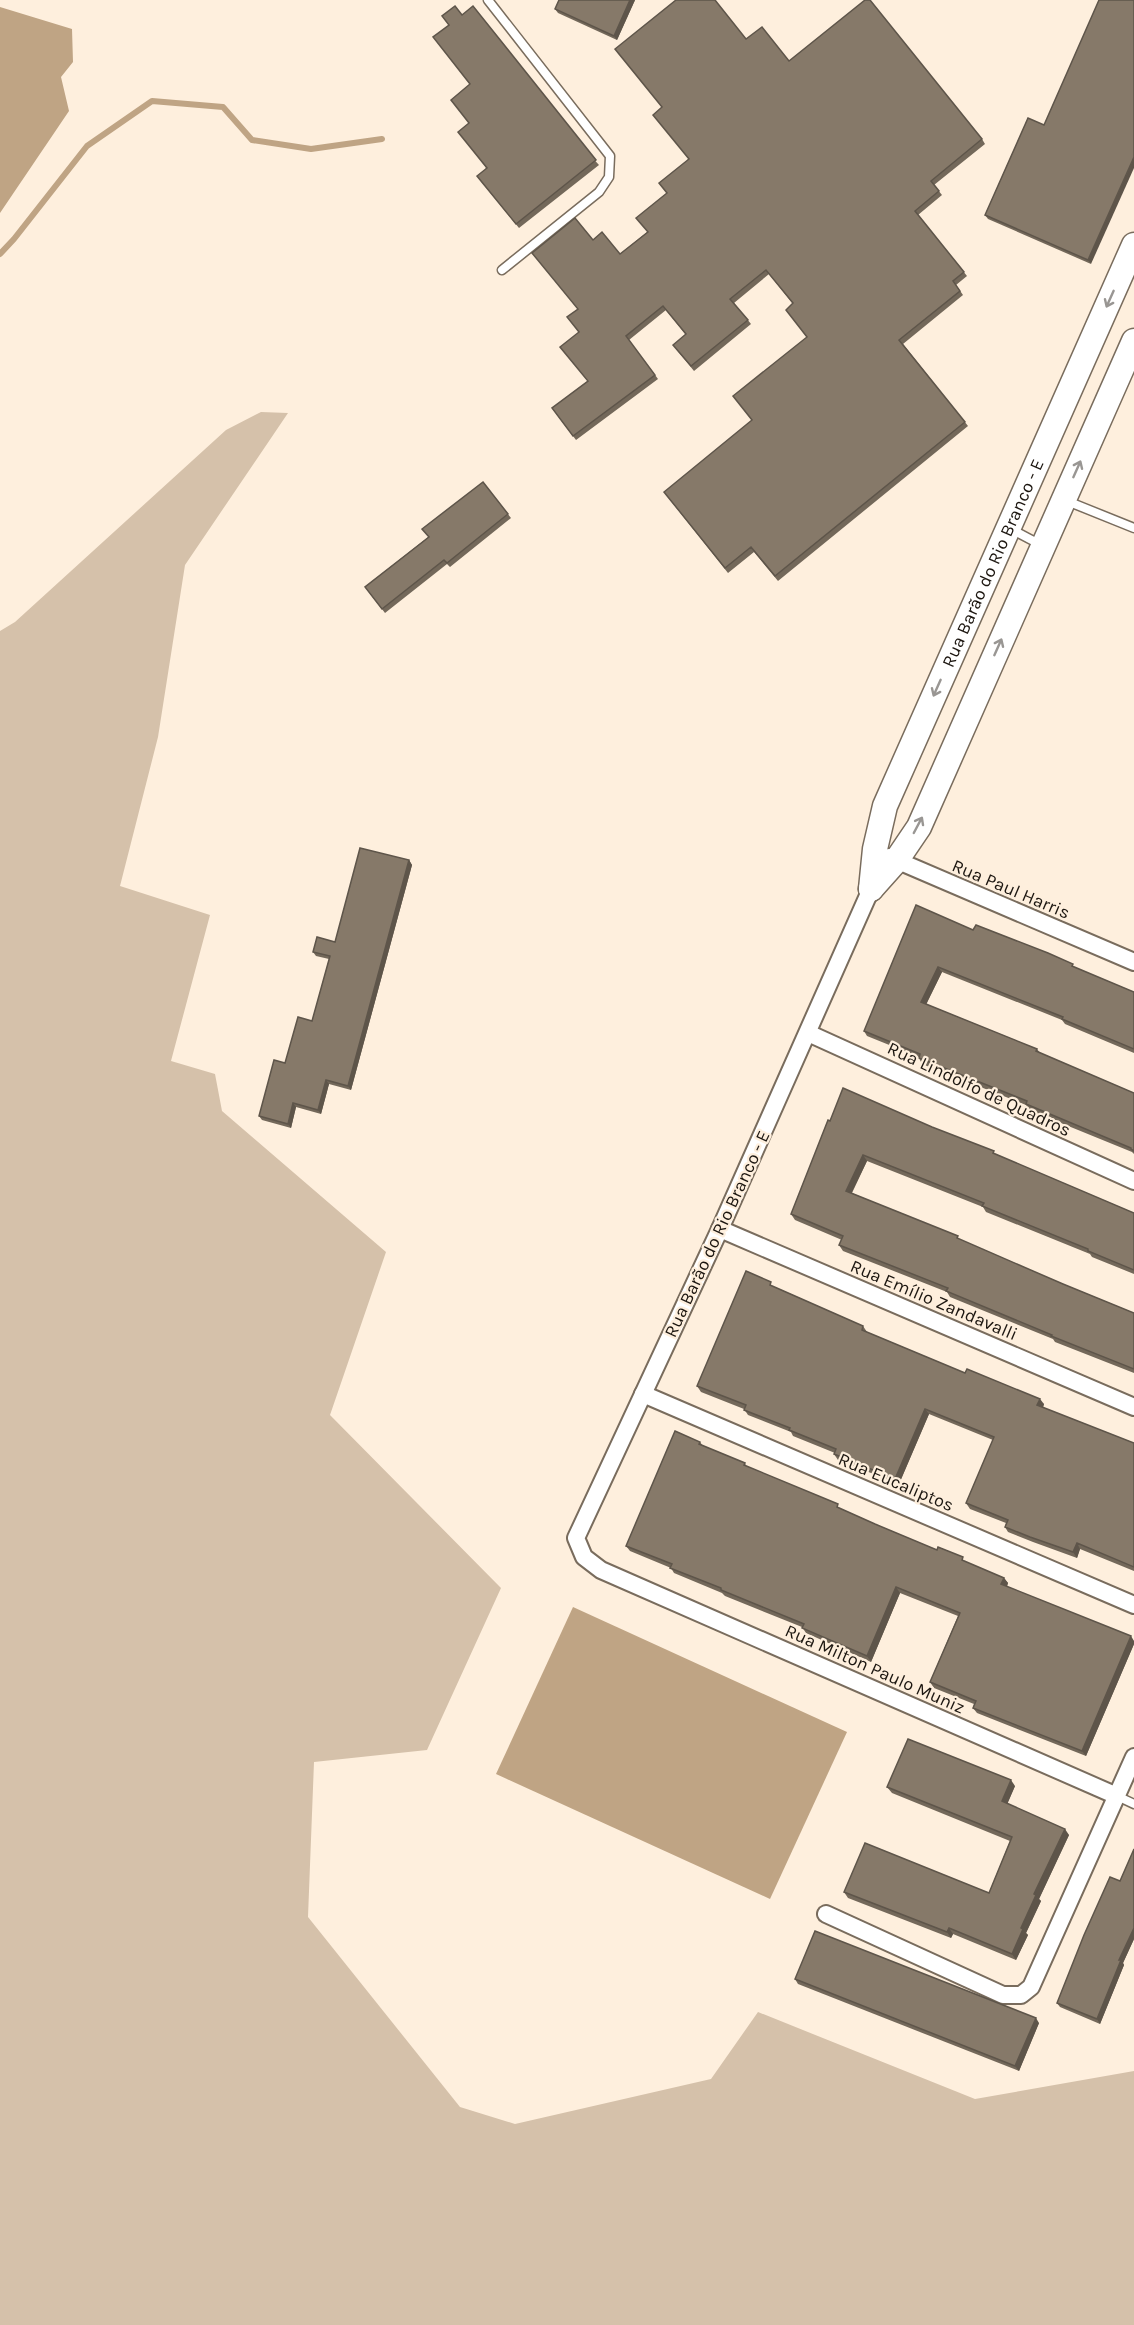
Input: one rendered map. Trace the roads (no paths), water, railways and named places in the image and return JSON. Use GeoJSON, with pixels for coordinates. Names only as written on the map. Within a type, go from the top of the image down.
{"type":"FeatureCollection","features":[{"type":"Feature","properties":{"kind":"street","name":"Rua Barão do Rio Branco - E"},"geometry":{"type":"LineString","coordinates":[[872,889],[875,849],[885,806],[1134,245]]}},
{"type":"Feature","properties":{"kind":"street","name":"Rua Barão do Rio Branco - E"},"geometry":{"type":"LineString","coordinates":[[601,1570],[584,1557],[576,1538],[720,1229],[872,889],[896,861],[919,826],[1134,341]]}},
{"type":"Feature","properties":{"kind":"street","name":"Rua Paul Harris"},"geometry":{"type":"LineString","coordinates":[[875,849],[896,861],[1134,962]]}},
{"type":"Feature","properties":{"kind":"street","name":"Rua Lindolfo de Quadros"},"geometry":{"type":"LineString","coordinates":[[808,1033],[1134,1182]]}},
{"type":"Feature","properties":{"kind":"street","name":"Rua Emílio Zandavalli"},"geometry":{"type":"LineString","coordinates":[[720,1229],[1134,1407]]}},
{"type":"Feature","properties":{"kind":"street","name":"Rua Eucaliptos"},"geometry":{"type":"LineString","coordinates":[[643,1394],[1134,1605]]}},
{"type":"Feature","properties":{"kind":"street","name":"Rua Milton Paulo Muniz"},"geometry":{"type":"LineString","coordinates":[[601,1570],[1117,1796]]}},
{"type":"Feature","properties":{"kind":"street"},"geometry":{"type":"LineString","coordinates":[[826,1914],[1003,1995],[1021,1995],[1031,1988],[1134,1757]]}},
{"type":"Feature","properties":{"kind":"lane"},"geometry":{"type":"LineString","coordinates":[[488,0],[610,156],[609,177],[598,192],[502,270]]}},
{"type":"Feature","properties":{"kind":"lane"},"geometry":{"type":"LineString","coordinates":[[1064,499],[1134,528]]}},
{"type":"Feature","properties":{"kind":"lane"},"geometry":{"type":"LineString","coordinates":[[1008,528],[1043,546]]}},
{"type":"Feature","properties":{"kind":"lane","name":"Rua Milton Paulo Muniz"},"geometry":{"type":"LineString","coordinates":[[1117,1796],[1134,1804]]}},
{"type":"Feature","properties":{"kind":"waterway"},"geometry":{"type":"LineString","coordinates":[[0,254],[87,146],[152,101],[223,107],[252,140],[311,149],[382,139]]}}]}
